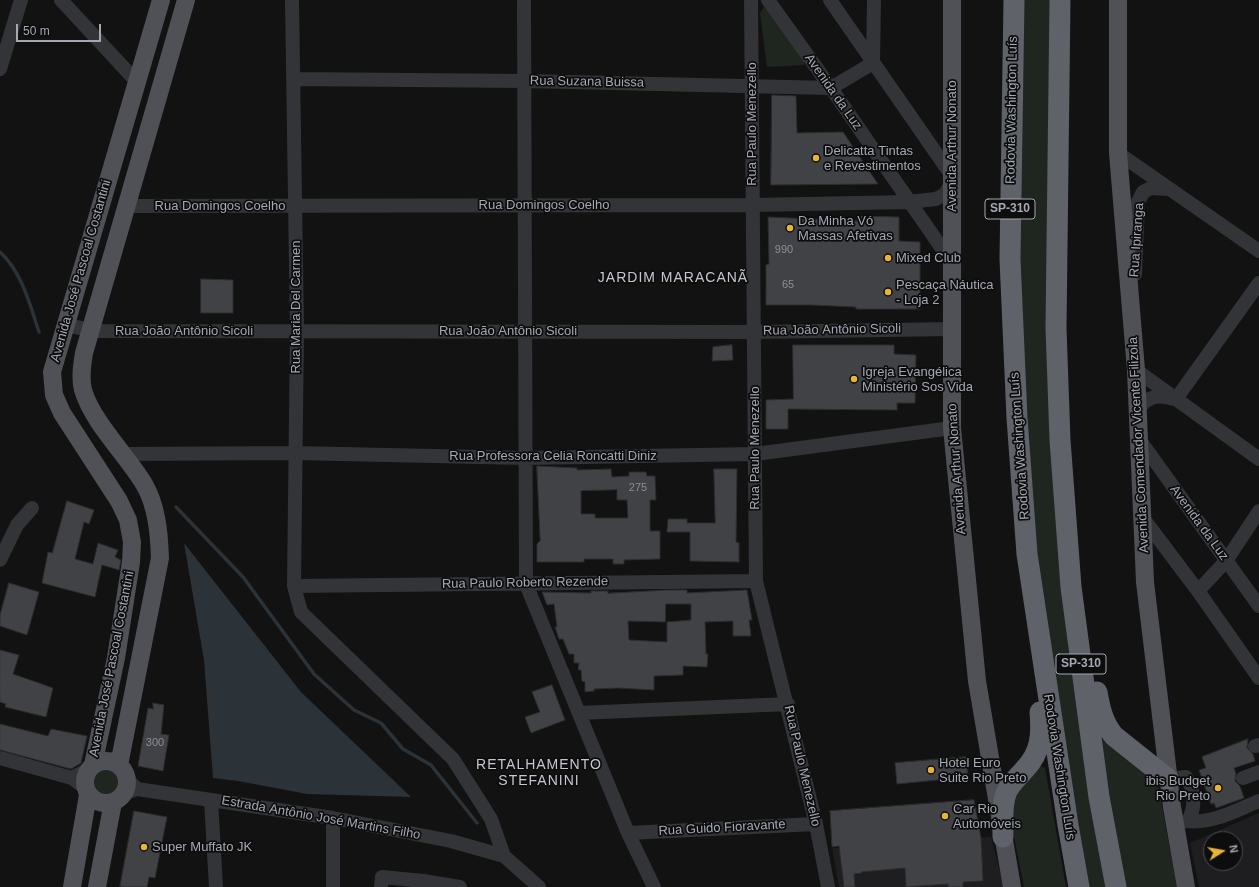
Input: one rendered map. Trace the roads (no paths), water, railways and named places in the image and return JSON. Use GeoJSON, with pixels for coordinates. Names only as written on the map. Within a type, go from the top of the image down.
{"type":"FeatureCollection","features":[{"type":"Feature","properties":{"kind":"highway","name":"Rodovia Washington Luís"},"geometry":{"type":"LineString","coordinates":[[1014,0],[1010,259],[1017,418],[1027,554],[1068,825],[1079,887]]}},
{"type":"Feature","properties":{"kind":"highway","name":"SP-310"},"geometry":{"type":"LineString","coordinates":[[1060,0],[1056,328],[1060,440],[1071,587],[1099,796],[1116,887]]}},
{"type":"Feature","properties":{"kind":"highway"},"geometry":{"type":"LineString","coordinates":[[1060,440],[1073,522],[1089,648],[1100,712],[1107,728],[1114,736],[1168,779]]}},
{"type":"Feature","properties":{"kind":"highway"},"geometry":{"type":"LineString","coordinates":[[1002,837],[1004,803],[1007,791],[1037,754],[1042,727],[1027,554]]}},
{"type":"Feature","properties":{"kind":"main road","name":"Avenida José Pascoal Costantini"},"geometry":{"type":"LineString","coordinates":[[72,887],[82,787],[85,775],[91,767],[116,658],[131,562],[132,542],[128,520],[119,501],[73,432],[54,395],[52,372],[161,0]]}},
{"type":"Feature","properties":{"kind":"main road","name":"Avenida José Pascoal Costantini"},"geometry":{"type":"LineString","coordinates":[[97,887],[124,786],[160,558],[159,532],[154,509],[144,485],[93,412],[83,389],[82,365],[186,0]]}},
{"type":"Feature","properties":{"kind":"main road","name":"Avenida Arthur Nonato"},"geometry":{"type":"LineString","coordinates":[[952,0],[952,428],[977,681],[1002,837],[1012,887]]}},
{"type":"Feature","properties":{"kind":"main road","name":"Avenida Comendador Vicente Filizola"},"geometry":{"type":"LineString","coordinates":[[1118,0],[1118,153],[1133,316],[1145,582],[1168,779],[1181,822],[1186,887]]}},
{"type":"Feature","properties":{"kind":"main road"},"geometry":{"type":"LineString","coordinates":[[82,787],[100,802],[124,786],[106,760],[91,767]]}},
{"type":"Feature","properties":{"kind":"street"},"geometry":{"type":"LineString","coordinates":[[0,69],[21,0]]}},
{"type":"Feature","properties":{"kind":"street"},"geometry":{"type":"LineString","coordinates":[[61,0],[136,82]]}},
{"type":"Feature","properties":{"kind":"street","name":"Rua Maria Del Carmen"},"geometry":{"type":"LineString","coordinates":[[292,0],[297,330],[294,586],[302,612],[454,759],[491,819],[504,856]]}},
{"type":"Feature","properties":{"kind":"street"},"geometry":{"type":"LineString","coordinates":[[524,0],[526,584],[628,833],[654,887]]}},
{"type":"Feature","properties":{"kind":"street","name":"Rua Paulo Menezello"},"geometry":{"type":"LineString","coordinates":[[751,0],[756,581],[788,704],[816,824],[828,887]]}},
{"type":"Feature","properties":{"kind":"street","name":"Avenida da Luz"},"geometry":{"type":"LineString","coordinates":[[768,0],[831,88],[952,264]]}},
{"type":"Feature","properties":{"kind":"street"},"geometry":{"type":"LineString","coordinates":[[830,0],[952,179]]}},
{"type":"Feature","properties":{"kind":"street"},"geometry":{"type":"LineString","coordinates":[[874,0],[874,63]]}},
{"type":"Feature","properties":{"kind":"street"},"geometry":{"type":"LineString","coordinates":[[831,88],[874,63]]}},
{"type":"Feature","properties":{"kind":"street","name":"Rua Suzana Buissa"},"geometry":{"type":"LineString","coordinates":[[294,79],[525,81],[831,88]]}},
{"type":"Feature","properties":{"kind":"street"},"geometry":{"type":"LineString","coordinates":[[1118,153],[1259,251]]}},
{"type":"Feature","properties":{"kind":"street","name":"Rua Domingos Coelho"},"geometry":{"type":"LineString","coordinates":[[127,206],[753,205],[908,202],[936,199],[945,194],[952,179]]}},
{"type":"Feature","properties":{"kind":"street","name":"Rua Ipiranga"},"geometry":{"type":"LineString","coordinates":[[1133,316],[1138,202],[1143,192],[1151,188],[1169,189]]}},
{"type":"Feature","properties":{"kind":"street"},"geometry":{"type":"LineString","coordinates":[[1176,399],[1259,283]]}},
{"type":"Feature","properties":{"kind":"street","name":"Rua João Antônio Sicoli"},"geometry":{"type":"LineString","coordinates":[[65,325],[91,331],[525,330],[754,332],[952,329]]}},
{"type":"Feature","properties":{"kind":"street"},"geometry":{"type":"LineString","coordinates":[[1136,370],[1259,459]]}},
{"type":"Feature","properties":{"kind":"street"},"geometry":{"type":"LineString","coordinates":[[1138,409],[1145,401],[1155,396],[1176,399]]}},
{"type":"Feature","properties":{"kind":"street","name":"Rua Professora Celia Roncatti Diniz"},"geometry":{"type":"LineString","coordinates":[[123,454],[295,453],[526,458],[755,454],[952,428]]}},
{"type":"Feature","properties":{"kind":"street","name":"Avenida da Luz"},"geometry":{"type":"LineString","coordinates":[[1139,439],[1259,606]]}},
{"type":"Feature","properties":{"kind":"street"},"geometry":{"type":"LineString","coordinates":[[138,476],[144,462],[152,455]]}},
{"type":"Feature","properties":{"kind":"street"},"geometry":{"type":"LineString","coordinates":[[0,560],[17,525],[32,508]]}},
{"type":"Feature","properties":{"kind":"street"},"geometry":{"type":"LineString","coordinates":[[1198,591],[1226,561],[1259,512]]}},
{"type":"Feature","properties":{"kind":"street"},"geometry":{"type":"LineString","coordinates":[[1143,518],[1198,591],[1259,678]]}},
{"type":"Feature","properties":{"kind":"street","name":"Rua Paulo Roberto Rezende"},"geometry":{"type":"LineString","coordinates":[[294,586],[756,581]]}},
{"type":"Feature","properties":{"kind":"street"},"geometry":{"type":"LineString","coordinates":[[579,713],[788,704]]}},
{"type":"Feature","properties":{"kind":"street"},"geometry":{"type":"LineString","coordinates":[[0,758],[82,787]]}},
{"type":"Feature","properties":{"kind":"street"},"geometry":{"type":"LineString","coordinates":[[1243,778],[1259,772]]}},
{"type":"Feature","properties":{"kind":"street","name":"Estrada Antônio José Martins Filho"},"geometry":{"type":"LineString","coordinates":[[124,786],[333,818],[451,841],[504,856]]}},
{"type":"Feature","properties":{"kind":"street"},"geometry":{"type":"LineString","coordinates":[[211,800],[216,887]]}},
{"type":"Feature","properties":{"kind":"street"},"geometry":{"type":"LineString","coordinates":[[1181,822],[1199,822],[1213,819],[1259,801]]}},
{"type":"Feature","properties":{"kind":"street"},"geometry":{"type":"LineString","coordinates":[[333,818],[333,887]]}},
{"type":"Feature","properties":{"kind":"street","name":"Rua Guido Fioravante"},"geometry":{"type":"LineString","coordinates":[[628,833],[816,824]]}},
{"type":"Feature","properties":{"kind":"street"},"geometry":{"type":"LineString","coordinates":[[504,856],[539,887]]}},
{"type":"Feature","properties":{"kind":"street"},"geometry":{"type":"LineString","coordinates":[[381,887],[382,877],[423,881],[460,887]]}},
{"type":"Feature","properties":{"kind":"waterway"},"geometry":{"type":"LineString","coordinates":[[0,252],[8,260],[20,279],[29,300],[39,332]]}},
{"type":"Feature","properties":{"kind":"waterway"},"geometry":{"type":"LineString","coordinates":[[176,507],[243,577],[314,674],[354,710],[381,723],[403,749],[431,765],[477,823]]}},
{"type":"Feature","properties":{"kind":"place","name":"Delicatta Tintas e Revestimentos"},"geometry":{"type":"Point","coordinates":[816,158]}},
{"type":"Feature","properties":{"kind":"place","name":"Da Minha Vó Massas Afetivas"},"geometry":{"type":"Point","coordinates":[790,228]}},
{"type":"Feature","properties":{"kind":"place","name":"Mixed Club"},"geometry":{"type":"Point","coordinates":[888,258]}},
{"type":"Feature","properties":{"kind":"place","name":"Pescaça Náutica - Loja 2"},"geometry":{"type":"Point","coordinates":[888,292]}},
{"type":"Feature","properties":{"kind":"place","name":"Igreja Evangélica Ministério Sos Vida"},"geometry":{"type":"Point","coordinates":[854,379]}},
{"type":"Feature","properties":{"kind":"place","name":"Hotel Euro Suite Rio Preto"},"geometry":{"type":"Point","coordinates":[931,770]}},
{"type":"Feature","properties":{"kind":"place","name":"ibis Budget Rio Preto"},"geometry":{"type":"Point","coordinates":[1218,788]}},
{"type":"Feature","properties":{"kind":"place","name":"Car Rio Automóveis"},"geometry":{"type":"Point","coordinates":[945,816]}},
{"type":"Feature","properties":{"kind":"place","name":"Super Muffato JK"},"geometry":{"type":"Point","coordinates":[144,847]}},
{"type":"Feature","properties":{"kind":"district","name":"JARDIM MARACANÃ"},"geometry":{"type":"Point","coordinates":[673,278]}},
{"type":"Feature","properties":{"kind":"district","name":"RETALHAMENTO STEFANINI"},"geometry":{"type":"Point","coordinates":[539,774]}}]}
